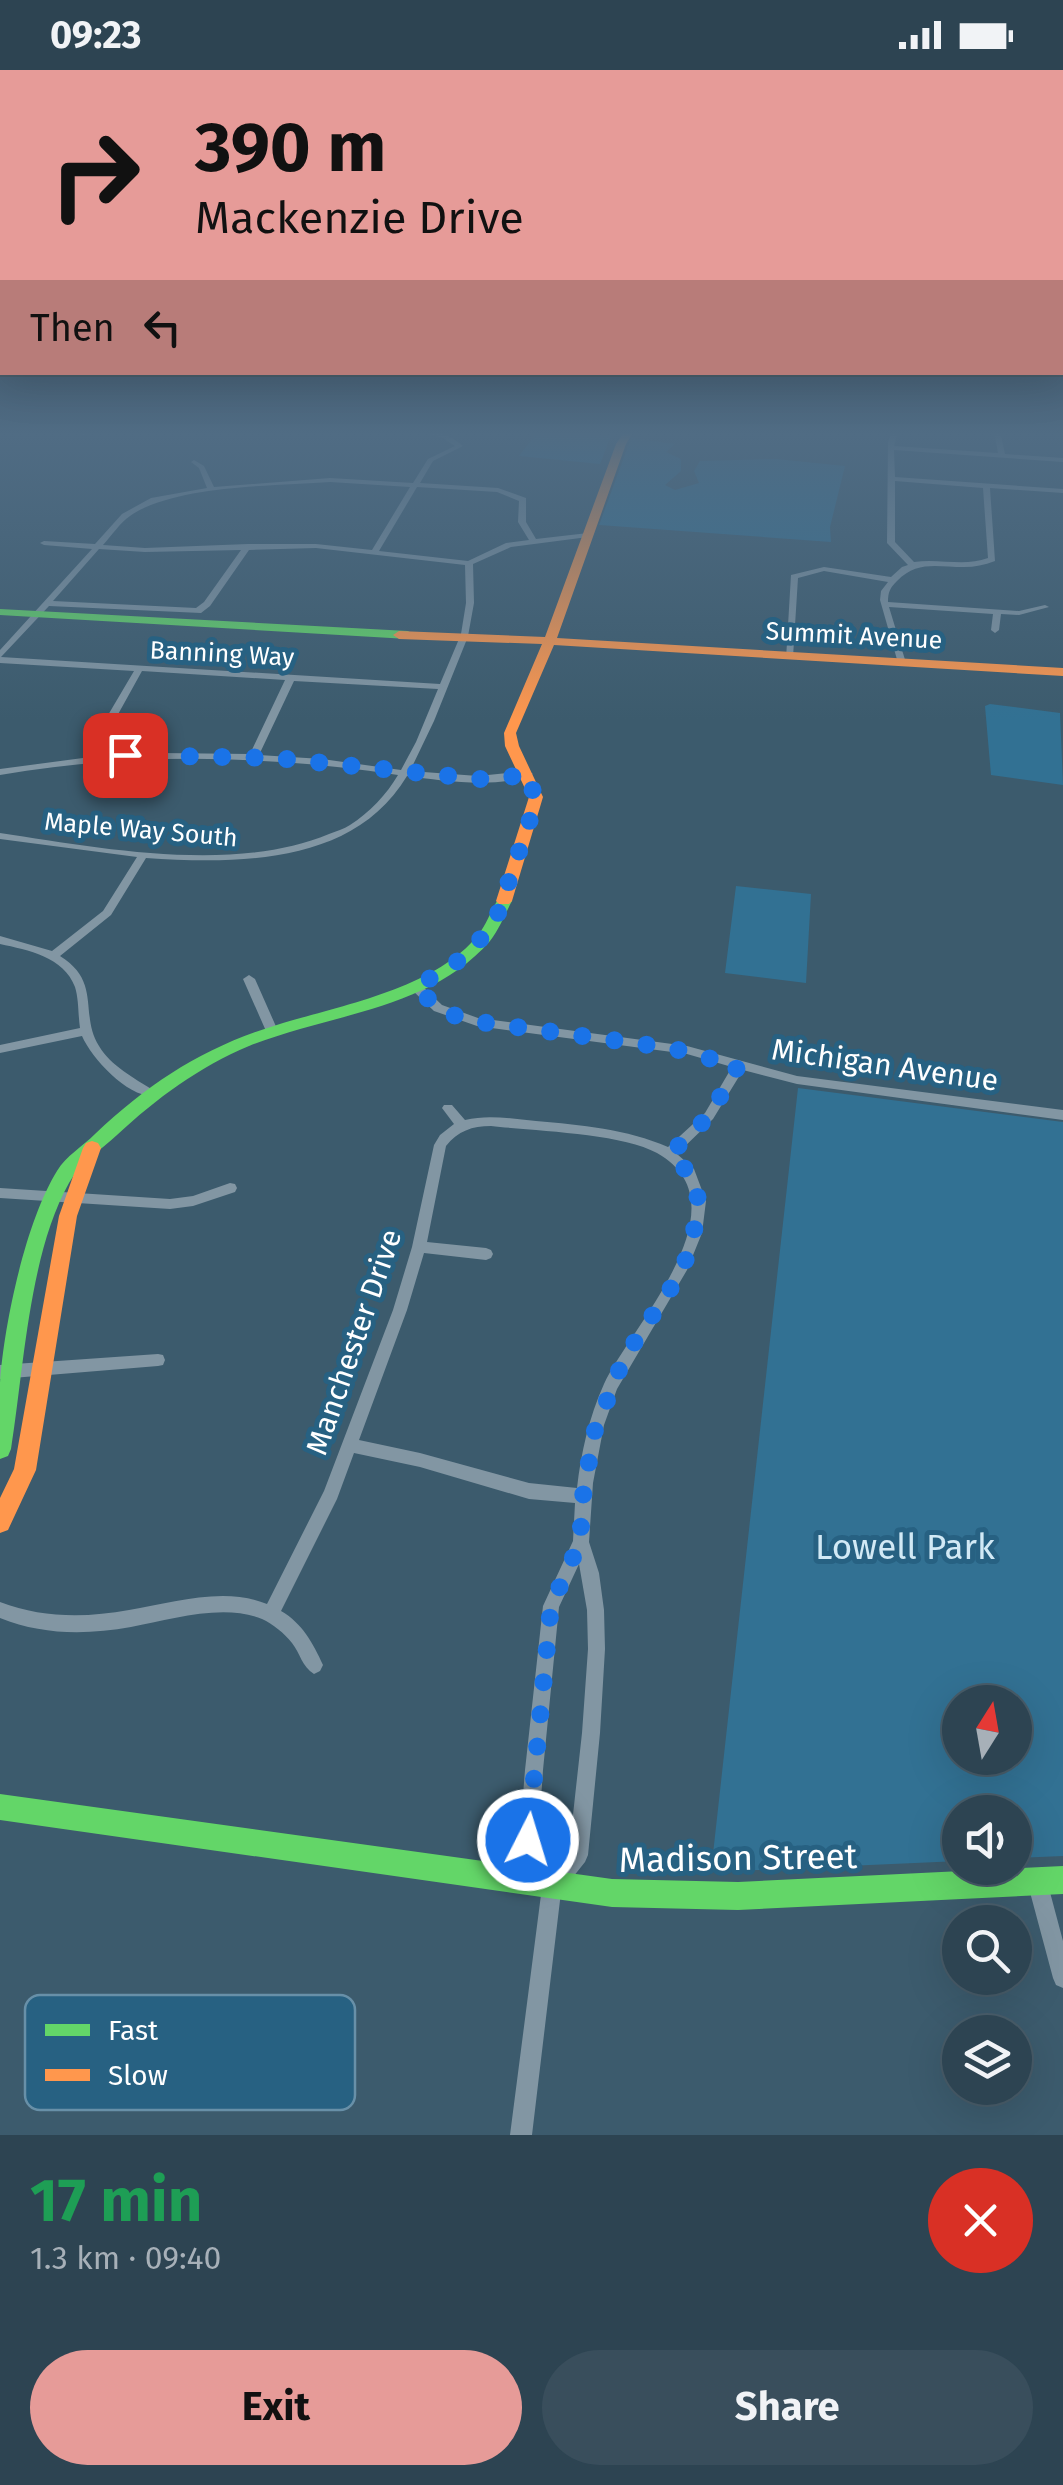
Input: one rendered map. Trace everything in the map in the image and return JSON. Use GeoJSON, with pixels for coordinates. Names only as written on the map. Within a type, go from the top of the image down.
{"type":"FeatureCollection","features":[{"type":"Feature","properties":{"kind":"street"},"geometry":{"type":"LineString","coordinates":[[0,657],[116,527]]}},
{"type":"Feature","properties":{"kind":"street"},"geometry":{"type":"LineString","coordinates":[[376,551],[390,527]]}},
{"type":"Feature","properties":{"kind":"street"},"geometry":{"type":"LineString","coordinates":[[525,527],[533,540]]}},
{"type":"Feature","properties":{"kind":"street"},"geometry":{"type":"LineString","coordinates":[[0,1450],[7,1372],[37,1241],[52,1196],[78,1156],[92,1148],[149,1093],[212,1054],[272,1030],[416,987],[466,956],[495,922],[536,802],[510,733],[591,527]]}},
{"type":"Feature","properties":{"kind":"street"},"geometry":{"type":"LineString","coordinates":[[890,527],[890,543],[912,564]]}},
{"type":"Feature","properties":{"kind":"street"},"geometry":{"type":"LineString","coordinates":[[902,663],[885,604],[884,593],[892,580],[912,564],[976,565],[992,559],[989,527]]}},
{"type":"Feature","properties":{"kind":"street"},"geometry":{"type":"LineString","coordinates":[[44,543],[163,550],[248,546],[376,551],[469,563],[500,548],[533,540],[588,536]]}},
{"type":"Feature","properties":{"kind":"street"},"geometry":{"type":"LineString","coordinates":[[41,609],[198,610],[207,604],[248,546]]}},
{"type":"Feature","properties":{"kind":"street"},"geometry":{"type":"LineString","coordinates":[[464,637],[469,563]]}},
{"type":"Feature","properties":{"kind":"street"},"geometry":{"type":"LineString","coordinates":[[788,569],[799,574],[831,570],[892,580]]}},
{"type":"Feature","properties":{"kind":"street"},"geometry":{"type":"LineString","coordinates":[[789,657],[795,599],[791,584],[799,574]]}},
{"type":"Feature","properties":{"kind":"street"},"geometry":{"type":"LineString","coordinates":[[885,604],[997,612],[1029,612],[1045,607]]}},
{"type":"Feature","properties":{"kind":"street","name":"Summit Avenue"},"geometry":{"type":"LineString","coordinates":[[0,612],[41,609],[399,635],[1063,672]]}},
{"type":"Feature","properties":{"kind":"street"},"geometry":{"type":"LineString","coordinates":[[995,630],[997,612]]}},
{"type":"Feature","properties":{"kind":"street","name":"Maple Way South"},"geometry":{"type":"LineString","coordinates":[[0,836],[144,854],[235,859],[309,845],[350,827],[379,807],[404,771],[464,637]]}},
{"type":"Feature","properties":{"kind":"street","name":"Banning Way"},"geometry":{"type":"LineString","coordinates":[[0,657],[442,687]]}},
{"type":"Feature","properties":{"kind":"street"},"geometry":{"type":"LineString","coordinates":[[103,756],[106,726],[140,668]]}},
{"type":"Feature","properties":{"kind":"street"},"geometry":{"type":"LineString","coordinates":[[254,756],[291,678]]}},
{"type":"Feature","properties":{"kind":"street"},"geometry":{"type":"LineString","coordinates":[[0,772],[103,756],[184,753],[254,756],[490,780],[528,774]]}},
{"type":"Feature","properties":{"kind":"street"},"geometry":{"type":"LineString","coordinates":[[54,954],[107,913],[144,854]]}},
{"type":"Feature","properties":{"kind":"street"},"geometry":{"type":"LineString","coordinates":[[0,940],[54,954],[79,982],[86,1031],[101,1058],[149,1093]]}},
{"type":"Feature","properties":{"kind":"street"},"geometry":{"type":"LineString","coordinates":[[249,979],[272,1030]]}},
{"type":"Feature","properties":{"kind":"street","name":"Michigan Avenue"},"geometry":{"type":"LineString","coordinates":[[416,987],[438,1008],[465,1020],[671,1048],[797,1080],[1063,1115]]}},
{"type":"Feature","properties":{"kind":"street"},"geometry":{"type":"LineString","coordinates":[[0,1049],[86,1031]]}},
{"type":"Feature","properties":{"kind":"street"},"geometry":{"type":"LineString","coordinates":[[670,1154],[709,1116],[738,1066]]}},
{"type":"Feature","properties":{"kind":"street"},"geometry":{"type":"LineString","coordinates":[[448,1108],[462,1125],[491,1120],[616,1138],[670,1154],[689,1173],[698,1192],[693,1242],[679,1276],[611,1385],[594,1433],[580,1542],[551,1606],[528,1846],[552,1886]]}},
{"type":"Feature","properties":{"kind":"street","name":"Manchester Drive"},"geometry":{"type":"LineString","coordinates":[[271,1613],[319,1522],[400,1310],[419,1247],[440,1145],[462,1125]]}},
{"type":"Feature","properties":{"kind":"street"},"geometry":{"type":"LineString","coordinates":[[0,1522],[26,1470],[74,1198],[92,1148]]}},
{"type":"Feature","properties":{"kind":"street"},"geometry":{"type":"LineString","coordinates":[[0,1193],[170,1204],[194,1202],[230,1188]]}},
{"type":"Feature","properties":{"kind":"street"},"geometry":{"type":"LineString","coordinates":[[419,1247],[486,1254]]}},
{"type":"Feature","properties":{"kind":"street"},"geometry":{"type":"LineString","coordinates":[[7,1372],[158,1360]]}},
{"type":"Feature","properties":{"kind":"street"},"geometry":{"type":"LineString","coordinates":[[348,1445],[420,1460],[528,1491],[583,1496]]}},
{"type":"Feature","properties":{"kind":"street"},"geometry":{"type":"LineString","coordinates":[[521,2135],[552,1886],[578,1855],[579,1845],[596,1634],[586,1555],[580,1542]]}},
{"type":"Feature","properties":{"kind":"street"},"geometry":{"type":"LineString","coordinates":[[0,1610],[35,1620],[93,1624],[203,1604],[245,1606],[271,1613],[299,1632],[314,1665]]}},
{"type":"Feature","properties":{"kind":"street","name":"Madison Street"},"geometry":{"type":"LineString","coordinates":[[0,1806],[612,1893],[738,1896],[1063,1880]]}},
{"type":"Feature","properties":{"kind":"street"},"geometry":{"type":"LineString","coordinates":[[1037,1881],[1063,1978]]}},
{"type":"Feature","properties":{"kind":"green space"},"geometry":{"type":"Polygon","coordinates":[[[631,527],[830,527],[831,542],[631,527]]]}},
{"type":"Feature","properties":{"kind":"green space"},"geometry":{"type":"Polygon","coordinates":[[[985,706],[1060,713],[1063,785],[991,775],[985,706]]]}},
{"type":"Feature","properties":{"kind":"green space"},"geometry":{"type":"Polygon","coordinates":[[[736,886],[811,894],[806,983],[725,973],[736,886]]]}},
{"type":"Feature","properties":{"kind":"green space","name":"Lowell Park"},"geometry":{"type":"Polygon","coordinates":[[[798,1088],[1063,1122],[1063,1856],[1032,1857],[1032,1795],[942,1795],[942,1862],[711,1872],[798,1088]]]}},
{"type":"Feature","properties":{"kind":"traffic: fast"},"geometry":{"type":"LineString","coordinates":[[0,612],[408,635]]}},
{"type":"Feature","properties":{"kind":"traffic: fast"},"geometry":{"type":"LineString","coordinates":[[0,1449],[30,1268],[51,1200],[71,1166],[150,1096],[211,1056],[246,1041],[377,1001],[457,963],[486,936],[504,901]]}},
{"type":"Feature","properties":{"kind":"traffic: fast"},"geometry":{"type":"LineString","coordinates":[[0,1807],[612,1893],[738,1896],[1063,1880]]}},
{"type":"Feature","properties":{"kind":"traffic: slow"},"geometry":{"type":"LineString","coordinates":[[504,901],[536,797],[512,746],[510,733],[548,645],[591,527]]}},
{"type":"Feature","properties":{"kind":"traffic: slow"},"geometry":{"type":"LineString","coordinates":[[399,635],[1063,672]]}},
{"type":"Feature","properties":{"kind":"traffic: slow"},"geometry":{"type":"LineString","coordinates":[[0,1522],[25,1470],[68,1216],[92,1148]]}},
{"type":"Feature","properties":{"kind":"route"},"geometry":{"type":"LineString","coordinates":[[125,755],[184,753],[276,758],[490,780],[528,774],[536,802],[495,922],[466,956],[416,987],[438,1008],[465,1020],[671,1048],[738,1066],[709,1116],[670,1154],[689,1173],[698,1192],[693,1242],[666,1298],[624,1358],[594,1433],[580,1542],[551,1606],[528,1840]]}}]}
